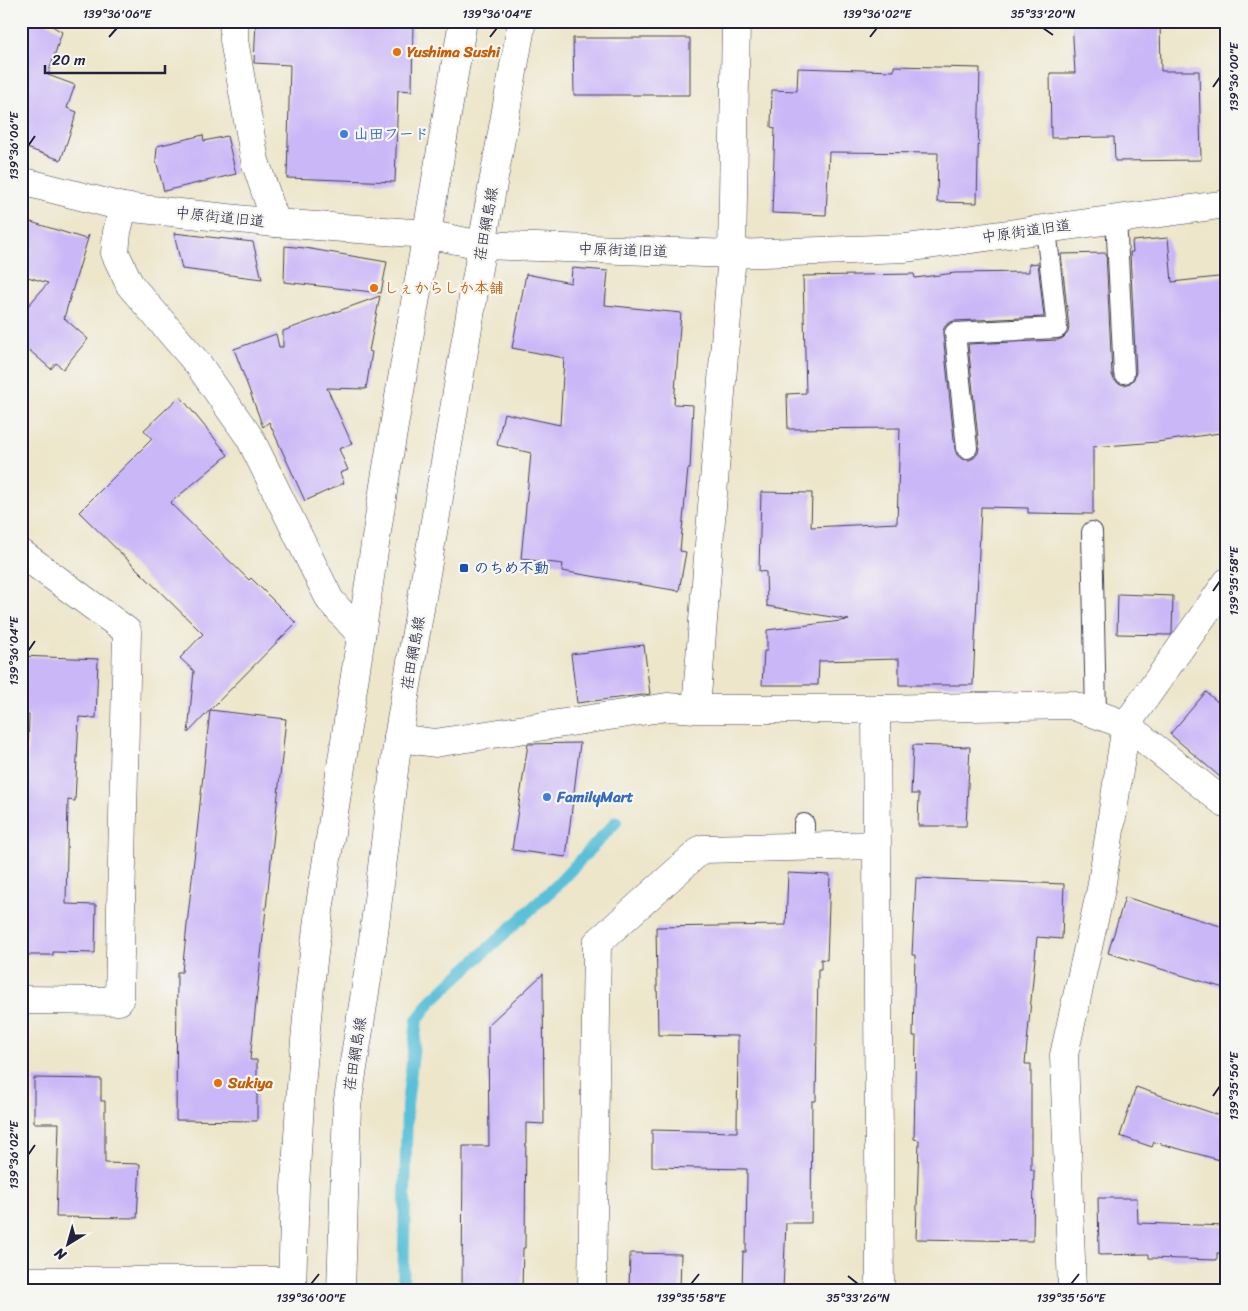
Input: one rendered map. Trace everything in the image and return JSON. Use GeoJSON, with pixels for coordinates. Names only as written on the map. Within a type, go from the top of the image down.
{"type":"FeatureCollection","features":[{"type":"Feature","properties":{"kind":"street"},"geometry":{"type":"LineString","coordinates":[[234,21],[234,40],[255,161],[276,223]]}},
{"type":"Feature","properties":{"kind":"street"},"geometry":{"type":"LineString","coordinates":[[21,1281],[292,1285],[295,1186],[309,995],[319,911],[361,635],[426,234],[463,21]]}},
{"type":"Feature","properties":{"kind":"street","name":"荏田綱島線"},"geometry":{"type":"LineString","coordinates":[[341,1290],[347,1106],[372,948],[398,738],[522,21]]}},
{"type":"Feature","properties":{"kind":"street"},"geometry":{"type":"LineString","coordinates":[[696,709],[732,254],[736,21]]}},
{"type":"Feature","properties":{"kind":"street","name":"中原街道旧道"},"geometry":{"type":"LineString","coordinates":[[21,181],[124,207],[276,223],[426,234],[482,245],[732,254],[906,248],[1227,204]]}},
{"type":"Feature","properties":{"kind":"street"},"geometry":{"type":"LineString","coordinates":[[124,207],[117,232],[115,253],[130,285],[198,364],[250,438],[330,600],[361,635]]}},
{"type":"Feature","properties":{"kind":"street"},"geometry":{"type":"LineString","coordinates":[[21,553],[127,631],[119,1001],[21,1000]]}},
{"type":"Feature","properties":{"kind":"street"},"geometry":{"type":"LineString","coordinates":[[1072,1290],[1064,1055],[1101,889],[1126,725],[1227,582]]}},
{"type":"Feature","properties":{"kind":"street"},"geometry":{"type":"LineString","coordinates":[[398,738],[435,743],[668,707],[696,709],[876,709],[1071,705],[1126,725],[1227,805]]}},
{"type":"Feature","properties":{"kind":"street"},"geometry":{"type":"LineString","coordinates":[[876,709],[880,1290]]}},
{"type":"Feature","properties":{"kind":"street"},"geometry":{"type":"LineString","coordinates":[[592,1290],[597,943],[702,849],[804,835],[877,845]]}},
{"type":"Feature","properties":{"kind":"lane"},"geometry":{"type":"LineString","coordinates":[[1116,218],[1124,373]]}},
{"type":"Feature","properties":{"kind":"lane"},"geometry":{"type":"LineString","coordinates":[[967,448],[955,333],[1057,328],[1046,229]]}},
{"type":"Feature","properties":{"kind":"lane"},"geometry":{"type":"LineString","coordinates":[[1092,532],[1096,714]]}},
{"type":"Feature","properties":{"kind":"building"},"geometry":{"type":"Polygon","coordinates":[[[30,21],[44,21],[62,32],[48,75],[75,85],[67,108],[77,112],[61,160],[21,146],[21,49],[30,21]]]}},
{"type":"Feature","properties":{"kind":"building"},"geometry":{"type":"Polygon","coordinates":[[[256,21],[413,21],[412,91],[398,90],[395,182],[287,178],[290,65],[254,63],[256,21]]]}},
{"type":"Feature","properties":{"kind":"building"},"geometry":{"type":"Polygon","coordinates":[[[1072,21],[1160,21],[1161,71],[1199,71],[1201,160],[1115,161],[1114,137],[1051,138],[1050,73],[1075,73],[1072,21]]]}},
{"type":"Feature","properties":{"kind":"building"},"geometry":{"type":"Polygon","coordinates":[[[573,38],[690,38],[690,95],[574,95],[573,38]]]}},
{"type":"Feature","properties":{"kind":"building"},"geometry":{"type":"Polygon","coordinates":[[[894,66],[980,68],[977,203],[937,202],[938,153],[829,152],[826,215],[772,213],[775,128],[771,127],[772,90],[797,91],[798,68],[894,71],[894,66]]]}},
{"type":"Feature","properties":{"kind":"building"},"geometry":{"type":"Polygon","coordinates":[[[203,135],[204,141],[227,136],[236,174],[164,191],[156,160],[157,146],[203,135]]]}},
{"type":"Feature","properties":{"kind":"building"},"geometry":{"type":"Polygon","coordinates":[[[21,219],[86,239],[89,235],[64,318],[88,339],[63,369],[56,363],[51,369],[21,343],[21,314],[48,283],[21,275],[21,219]]]}},
{"type":"Feature","properties":{"kind":"building"},"geometry":{"type":"Polygon","coordinates":[[[174,233],[253,242],[262,279],[182,269],[174,233]]]}},
{"type":"Feature","properties":{"kind":"building"},"geometry":{"type":"Polygon","coordinates":[[[1168,238],[1172,282],[1227,276],[1227,432],[1157,442],[1093,447],[1093,514],[1028,513],[1028,508],[981,507],[973,685],[899,685],[899,659],[819,661],[818,685],[762,685],[764,651],[767,651],[767,630],[849,620],[767,606],[766,572],[759,571],[761,492],[812,493],[811,527],[897,523],[900,428],[788,429],[787,394],[806,393],[803,276],[914,274],[915,278],[955,273],[1029,272],[1029,264],[1038,263],[1044,317],[954,321],[948,323],[944,328],[943,334],[955,449],[957,455],[962,459],[969,460],[978,453],[979,447],[968,344],[1058,340],[1063,338],[1068,333],[1069,327],[1061,254],[1106,253],[1112,374],[1114,380],[1118,383],[1124,385],[1130,383],[1134,379],[1136,372],[1130,252],[1133,252],[1132,241],[1168,238]]]}},
{"type":"Feature","properties":{"kind":"building"},"geometry":{"type":"Polygon","coordinates":[[[285,246],[387,262],[381,293],[284,282],[285,246]]]}},
{"type":"Feature","properties":{"kind":"building"},"geometry":{"type":"Polygon","coordinates":[[[572,268],[608,271],[605,305],[681,313],[674,404],[693,405],[690,469],[688,469],[680,551],[686,552],[679,591],[562,571],[563,564],[521,559],[531,453],[497,445],[504,413],[560,425],[564,358],[512,348],[526,274],[571,283],[572,268]]]}},
{"type":"Feature","properties":{"kind":"building"},"geometry":{"type":"Polygon","coordinates":[[[380,296],[369,351],[372,352],[366,389],[327,388],[352,444],[339,449],[348,470],[340,473],[344,483],[305,501],[269,422],[263,427],[234,349],[276,334],[279,347],[283,347],[283,331],[380,296]]]}},
{"type":"Feature","properties":{"kind":"building"},"geometry":{"type":"Polygon","coordinates":[[[180,396],[228,455],[170,503],[249,580],[251,578],[296,623],[188,733],[194,671],[180,658],[203,634],[79,512],[152,439],[144,430],[180,396]]]}},
{"type":"Feature","properties":{"kind":"building"},"geometry":{"type":"Polygon","coordinates":[[[1118,594],[1173,596],[1171,635],[1117,634],[1118,594]]]}},
{"type":"Feature","properties":{"kind":"building"},"geometry":{"type":"Polygon","coordinates":[[[644,645],[650,694],[577,703],[571,654],[644,645]]]}},
{"type":"Feature","properties":{"kind":"building"},"geometry":{"type":"Polygon","coordinates":[[[21,656],[98,659],[96,718],[79,717],[75,801],[68,800],[66,904],[96,905],[95,953],[53,952],[53,955],[21,955],[21,903],[25,903],[29,715],[21,714],[21,656]]]}},
{"type":"Feature","properties":{"kind":"building"},"geometry":{"type":"Polygon","coordinates":[[[1206,692],[1227,710],[1227,783],[1170,734],[1206,692]]]}},
{"type":"Feature","properties":{"kind":"building"},"geometry":{"type":"Polygon","coordinates":[[[210,710],[286,719],[250,1060],[257,1060],[257,1121],[176,1120],[177,972],[182,972],[210,710]]]}},
{"type":"Feature","properties":{"kind":"building","name":"FamilyMart"},"geometry":{"type":"Polygon","coordinates":[[[580,743],[566,857],[512,850],[528,744],[580,743]]]}},
{"type":"Feature","properties":{"kind":"building"},"geometry":{"type":"Polygon","coordinates":[[[913,745],[970,747],[966,826],[918,826],[919,794],[911,794],[913,745]]]}},
{"type":"Feature","properties":{"kind":"building"},"geometry":{"type":"Polygon","coordinates":[[[788,873],[830,875],[827,960],[821,959],[821,969],[818,969],[816,1101],[812,1101],[811,1223],[786,1223],[783,1290],[742,1290],[743,1252],[746,1252],[747,1169],[652,1167],[652,1130],[737,1132],[738,1036],[658,1035],[656,927],[786,925],[788,873]]]}},
{"type":"Feature","properties":{"kind":"building"},"geometry":{"type":"Polygon","coordinates":[[[916,878],[1064,884],[1062,939],[1037,937],[1025,1064],[1031,1064],[1031,1170],[1034,1170],[1033,1241],[916,1239],[919,1140],[914,1139],[916,1036],[913,1036],[915,955],[912,955],[916,878]]]}},
{"type":"Feature","properties":{"kind":"building"},"geometry":{"type":"Polygon","coordinates":[[[1125,897],[1227,928],[1227,989],[1108,953],[1125,897]]]}},
{"type":"Feature","properties":{"kind":"building"},"geometry":{"type":"Polygon","coordinates":[[[543,974],[544,1124],[526,1123],[525,1248],[523,1248],[522,1290],[462,1290],[463,1146],[489,1146],[488,1025],[543,974]]]}},
{"type":"Feature","properties":{"kind":"building"},"geometry":{"type":"Polygon","coordinates":[[[34,1078],[101,1079],[101,1101],[105,1101],[105,1163],[140,1164],[137,1218],[56,1217],[59,1123],[34,1123],[34,1078]]]}},
{"type":"Feature","properties":{"kind":"building"},"geometry":{"type":"Polygon","coordinates":[[[1136,1087],[1227,1118],[1227,1162],[1154,1142],[1152,1147],[1120,1136],[1136,1087]]]}},
{"type":"Feature","properties":{"kind":"building"},"geometry":{"type":"Polygon","coordinates":[[[1098,1198],[1137,1198],[1138,1223],[1227,1226],[1227,1253],[1217,1253],[1217,1260],[1149,1258],[1149,1254],[1099,1255],[1098,1198]]]}},
{"type":"Feature","properties":{"kind":"building"},"geometry":{"type":"Polygon","coordinates":[[[630,1253],[681,1254],[680,1290],[629,1290],[630,1253]]]}},
{"type":"Feature","properties":{"kind":"waterway"},"geometry":{"type":"LineString","coordinates":[[403,1290],[407,1104],[417,1020],[432,1000],[555,887],[616,822]]}},
{"type":"Feature","properties":{"kind":"place","name":"Yushima Sushi"},"geometry":{"type":"Point","coordinates":[397,52]}},
{"type":"Feature","properties":{"kind":"place","name":"山田フード"},"geometry":{"type":"Point","coordinates":[344,134]}},
{"type":"Feature","properties":{"kind":"place","name":"しぇからしか本舗"},"geometry":{"type":"Point","coordinates":[374,288]}},
{"type":"Feature","properties":{"kind":"place","name":"のちめ不動"},"geometry":{"type":"Point","coordinates":[464,568]}},
{"type":"Feature","properties":{"kind":"place","name":"FamilyMart"},"geometry":{"type":"Point","coordinates":[547,797]}},
{"type":"Feature","properties":{"kind":"place","name":"Sukiya"},"geometry":{"type":"Point","coordinates":[218,1083]}}]}
